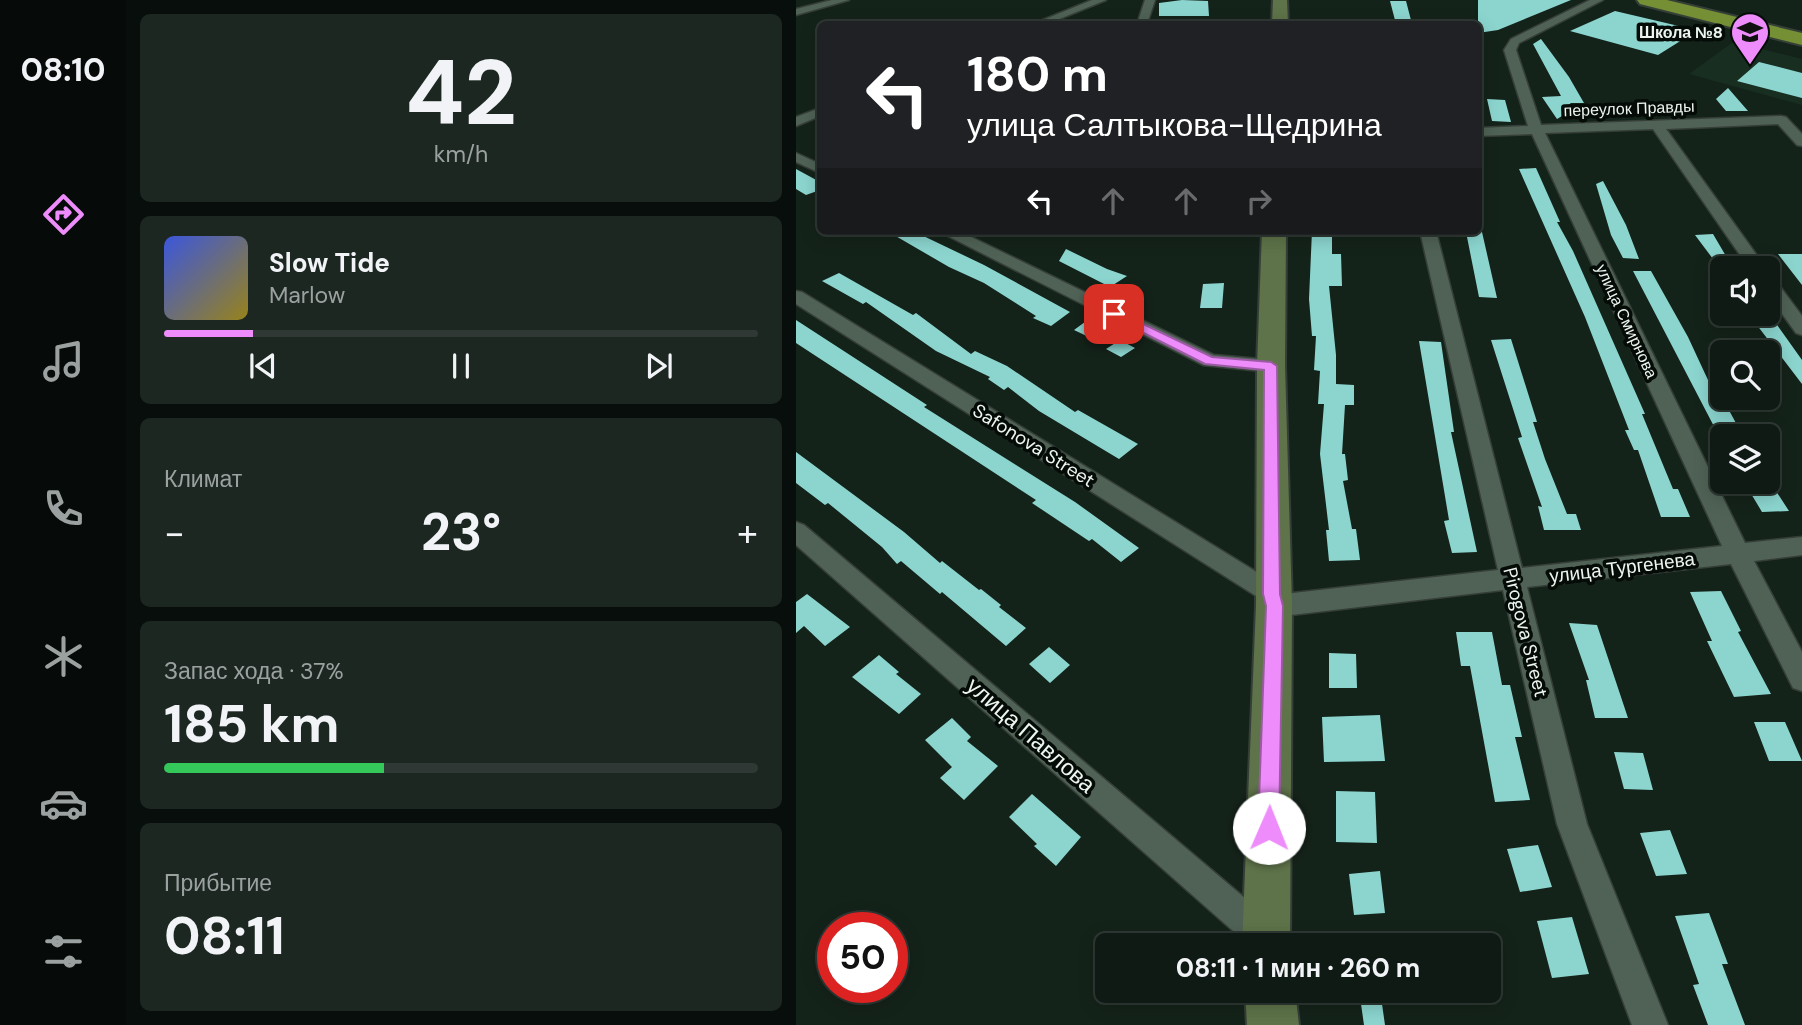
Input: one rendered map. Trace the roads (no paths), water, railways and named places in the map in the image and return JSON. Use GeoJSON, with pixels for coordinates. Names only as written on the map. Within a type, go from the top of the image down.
{"type":"FeatureCollection","features":[{"type":"Feature","properties":{"kind":"highway"},"geometry":{"type":"LineString","coordinates":[[1646,0],[1802,39]]}},
{"type":"Feature","properties":{"kind":"main road"},"geometry":{"type":"LineString","coordinates":[[1280,0],[1280,21]]}},
{"type":"Feature","properties":{"kind":"main road"},"geometry":{"type":"LineString","coordinates":[[1266,933],[1273,600],[1271,366],[1274,235]]}},
{"type":"Feature","properties":{"kind":"main road"},"geometry":{"type":"LineString","coordinates":[[1271,1003],[1273,1025]]}},
{"type":"Feature","properties":{"kind":"street"},"geometry":{"type":"LineString","coordinates":[[796,12],[844,0]]}},
{"type":"Feature","properties":{"kind":"street"},"geometry":{"type":"LineString","coordinates":[[1046,21],[1101,0]]}},
{"type":"Feature","properties":{"kind":"street"},"geometry":{"type":"LineString","coordinates":[[1143,21],[1150,0]]}},
{"type":"Feature","properties":{"kind":"street","name":"улица Смирнова"},"geometry":{"type":"LineString","coordinates":[[1598,0],[1515,41],[1511,51],[1536,130],[1738,554],[1802,679]]}},
{"type":"Feature","properties":{"kind":"street"},"geometry":{"type":"LineString","coordinates":[[796,122],[817,113]]}},
{"type":"Feature","properties":{"kind":"street","name":"переулок Правды"},"geometry":{"type":"LineString","coordinates":[[1482,132],[1781,120],[1802,142]]}},
{"type":"Feature","properties":{"kind":"street"},"geometry":{"type":"LineString","coordinates":[[1656,125],[1749,256]]}},
{"type":"Feature","properties":{"kind":"street"},"geometry":{"type":"LineString","coordinates":[[796,157],[817,168]]}},
{"type":"Feature","properties":{"kind":"street"},"geometry":{"type":"LineString","coordinates":[[954,235],[1210,361],[1271,366]]}},
{"type":"Feature","properties":{"kind":"street","name":"Pirogova Street"},"geometry":{"type":"LineString","coordinates":[[1429,235],[1572,824],[1650,1025]]}},
{"type":"Feature","properties":{"kind":"street","name":"Safonova Street"},"geometry":{"type":"LineString","coordinates":[[796,296],[1273,600]]}},
{"type":"Feature","properties":{"kind":"street"},"geometry":{"type":"LineString","coordinates":[[1780,299],[1802,329]]}},
{"type":"Feature","properties":{"kind":"street","name":"улица Павлова"},"geometry":{"type":"LineString","coordinates":[[796,531],[1256,933]]}},
{"type":"Feature","properties":{"kind":"street","name":"улица Тургенева"},"geometry":{"type":"LineString","coordinates":[[1273,600],[1513,580],[1802,546]]}},
{"type":"Feature","properties":{"kind":"place","name":"Школа №8"},"geometry":{"type":"Point","coordinates":[1750,66]}}]}
